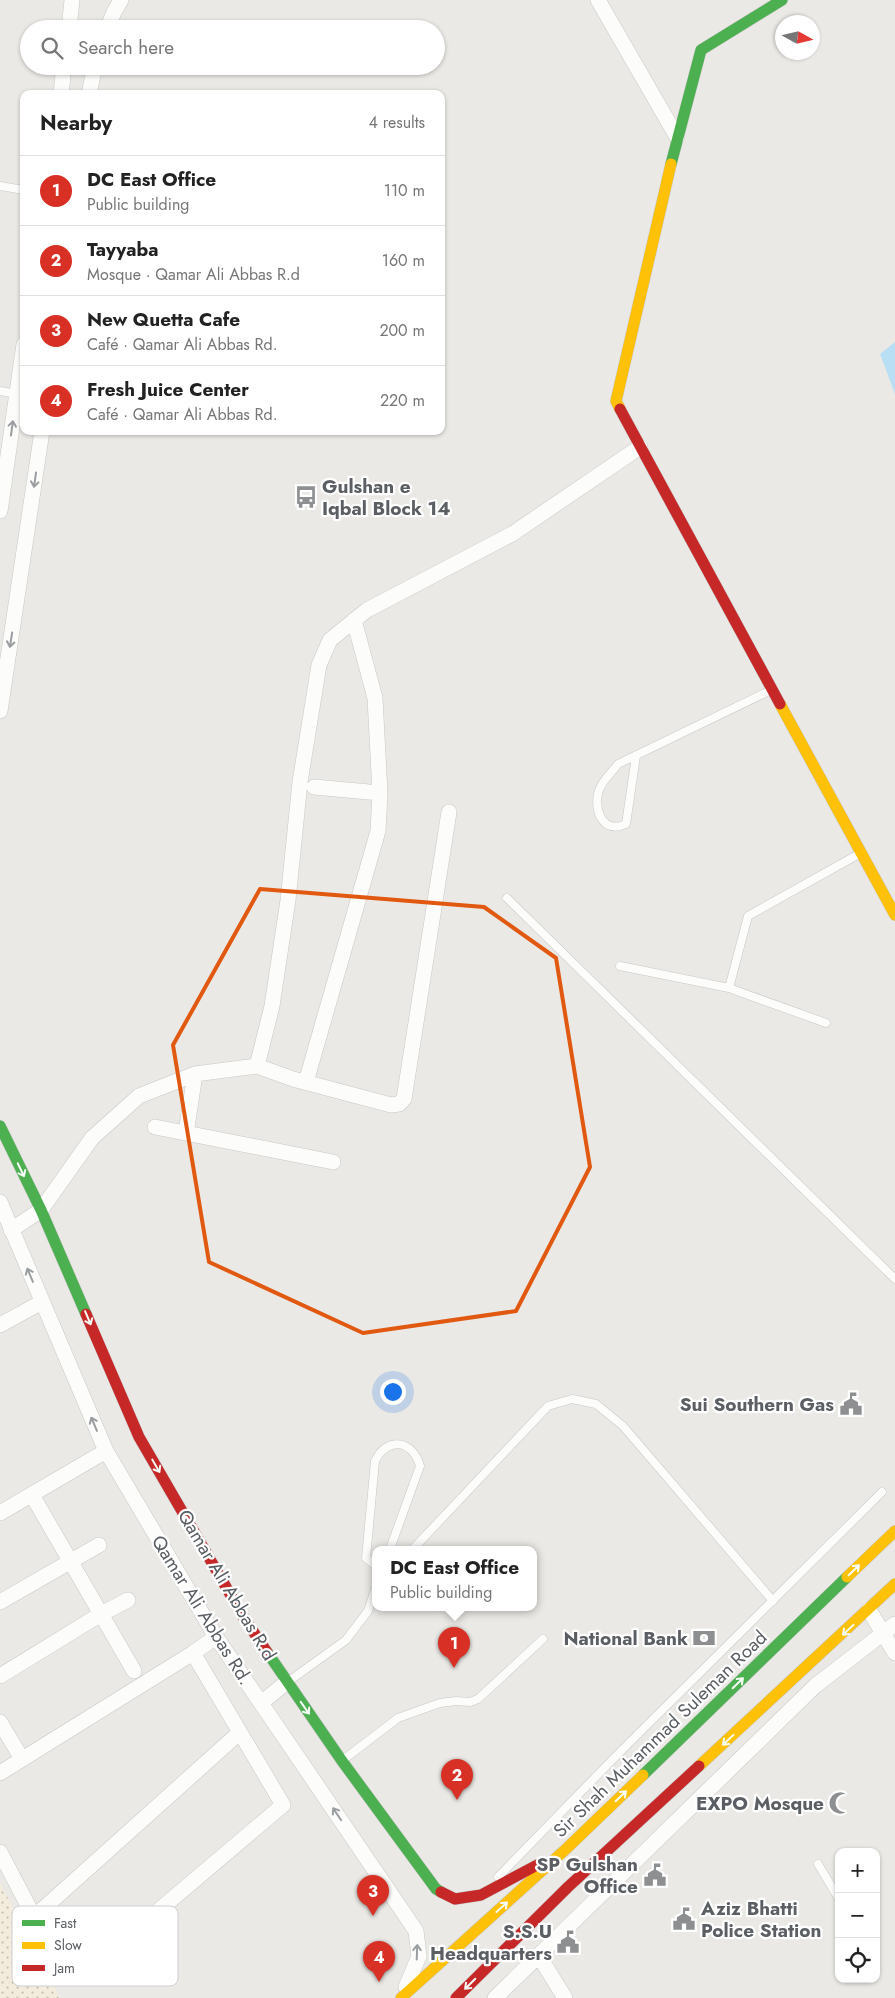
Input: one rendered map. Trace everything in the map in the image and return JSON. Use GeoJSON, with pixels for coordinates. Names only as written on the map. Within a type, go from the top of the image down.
{"type":"FeatureCollection","features":[{"type":"Feature","properties":{"kind":"main road"},"geometry":{"type":"LineString","coordinates":[[782,0],[701,50],[677,137],[616,401],[895,915]]}},
{"type":"Feature","properties":{"kind":"main road","name":"Qamar Ali Abbas R.d"},"geometry":{"type":"LineString","coordinates":[[0,1126],[41,1210],[139,1437],[244,1618],[342,1761],[436,1889],[454,1899],[481,1895],[566,1849]]}},
{"type":"Feature","properties":{"kind":"main road","name":"Sir Shah Muhammad Suleman Road"},"geometry":{"type":"LineString","coordinates":[[401,1998],[566,1849],[895,1531]]}},
{"type":"Feature","properties":{"kind":"main road"},"geometry":{"type":"LineString","coordinates":[[456,1998],[568,1887],[869,1610],[893,1591]]}},
{"type":"Feature","properties":{"kind":"street"},"geometry":{"type":"LineString","coordinates":[[70,20],[72,0]]}},
{"type":"Feature","properties":{"kind":"street"},"geometry":{"type":"LineString","coordinates":[[110,20],[121,0]]}},
{"type":"Feature","properties":{"kind":"street"},"geometry":{"type":"LineString","coordinates":[[598,0],[677,137]]}},
{"type":"Feature","properties":{"kind":"street"},"geometry":{"type":"LineString","coordinates":[[61,90],[63,75]]}},
{"type":"Feature","properties":{"kind":"street"},"geometry":{"type":"LineString","coordinates":[[90,90],[93,75]]}},
{"type":"Feature","properties":{"kind":"street"},"geometry":{"type":"LineString","coordinates":[[0,510],[20,369]]}},
{"type":"Feature","properties":{"kind":"street"},"geometry":{"type":"LineString","coordinates":[[0,711],[41,435]]}},
{"type":"Feature","properties":{"kind":"street"},"geometry":{"type":"LineString","coordinates":[[257,1066],[272,1006],[288,900],[300,782],[319,665],[330,640],[368,610],[512,534],[640,447]]}},
{"type":"Feature","properties":{"kind":"street"},"geometry":{"type":"LineString","coordinates":[[306,1082],[378,831],[380,793],[375,698],[354,620]]}},
{"type":"Feature","properties":{"kind":"street"},"geometry":{"type":"LineString","coordinates":[[314,787],[380,793]]}},
{"type":"Feature","properties":{"kind":"street"},"geometry":{"type":"LineString","coordinates":[[11,1230],[41,1210],[92,1138],[139,1096],[195,1074],[257,1066],[306,1082],[391,1105],[399,1104],[404,1099],[449,812]]}},
{"type":"Feature","properties":{"kind":"street"},"geometry":{"type":"LineString","coordinates":[[186,1133],[195,1074]]}},
{"type":"Feature","properties":{"kind":"street"},"geometry":{"type":"LineString","coordinates":[[155,1127],[333,1162]]}},
{"type":"Feature","properties":{"kind":"street","name":"Qamar Ali Abbas Rd."},"geometry":{"type":"LineString","coordinates":[[0,1202],[106,1451],[216,1637],[416,1931],[419,1956],[401,1998]]}},
{"type":"Feature","properties":{"kind":"street"},"geometry":{"type":"LineString","coordinates":[[0,1324],[42,1302]]}},
{"type":"Feature","properties":{"kind":"street"},"geometry":{"type":"LineString","coordinates":[[0,1513],[106,1451]]}},
{"type":"Feature","properties":{"kind":"street"},"geometry":{"type":"LineString","coordinates":[[32,1495],[134,1671]]}},
{"type":"Feature","properties":{"kind":"street"},"geometry":{"type":"LineString","coordinates":[[0,1602],[98,1545]]}},
{"type":"Feature","properties":{"kind":"street"},"geometry":{"type":"LineString","coordinates":[[0,1676],[101,1614],[128,1600]]}},
{"type":"Feature","properties":{"kind":"street"},"geometry":{"type":"LineString","coordinates":[[869,1610],[889,1629],[895,1653]]}},
{"type":"Feature","properties":{"kind":"street"},"geometry":{"type":"LineString","coordinates":[[495,1998],[815,1686],[889,1629]]}},
{"type":"Feature","properties":{"kind":"street"},"geometry":{"type":"LineString","coordinates":[[0,1773],[216,1637]]}},
{"type":"Feature","properties":{"kind":"street"},"geometry":{"type":"LineString","coordinates":[[164,1906],[283,1805],[193,1653]]}},
{"type":"Feature","properties":{"kind":"street"},"geometry":{"type":"LineString","coordinates":[[262,1704],[287,1682]]}},
{"type":"Feature","properties":{"kind":"street"},"geometry":{"type":"LineString","coordinates":[[0,1722],[22,1758]]}},
{"type":"Feature","properties":{"kind":"street"},"geometry":{"type":"LineString","coordinates":[[46,1906],[239,1733]]}},
{"type":"Feature","properties":{"kind":"street"},"geometry":{"type":"LineString","coordinates":[[0,1852],[28,1906]]}},
{"type":"Feature","properties":{"kind":"street"},"geometry":{"type":"LineString","coordinates":[[539,1956],[565,1998]]}},
{"type":"Feature","properties":{"kind":"lane"},"geometry":{"type":"LineString","coordinates":[[0,186],[20,189]]}},
{"type":"Feature","properties":{"kind":"lane"},"geometry":{"type":"LineString","coordinates":[[0,391],[16,394]]}},
{"type":"Feature","properties":{"kind":"lane"},"geometry":{"type":"LineString","coordinates":[[636,756],[626,824],[619,828],[608,826],[599,817],[597,800],[601,786],[618,764],[772,690]]}},
{"type":"Feature","properties":{"kind":"lane"},"geometry":{"type":"LineString","coordinates":[[729,988],[748,916],[861,853]]}},
{"type":"Feature","properties":{"kind":"lane"},"geometry":{"type":"LineString","coordinates":[[506,898],[895,1280]]}},
{"type":"Feature","properties":{"kind":"lane"},"geometry":{"type":"LineString","coordinates":[[620,966],[729,988],[826,1023]]}},
{"type":"Feature","properties":{"kind":"lane"},"geometry":{"type":"LineString","coordinates":[[416,1546],[548,1406],[572,1399],[596,1404],[623,1426],[773,1601]]}},
{"type":"Feature","properties":{"kind":"lane"},"geometry":{"type":"LineString","coordinates":[[372,1563],[366,1558],[375,1460],[379,1452],[386,1447],[402,1444],[412,1449],[417,1456],[420,1466],[391,1546]]}},
{"type":"Feature","properties":{"kind":"lane"},"geometry":{"type":"LineString","coordinates":[[481,1895],[620,1752],[882,1492]]}},
{"type":"Feature","properties":{"kind":"lane"},"geometry":{"type":"LineString","coordinates":[[287,1682],[346,1640],[368,1611],[372,1599]]}},
{"type":"Feature","properties":{"kind":"lane"},"geometry":{"type":"LineString","coordinates":[[342,1761],[398,1718],[440,1703],[456,1700],[470,1702],[478,1699],[543,1639]]}},
{"type":"Feature","properties":{"kind":"lane"},"geometry":{"type":"LineString","coordinates":[[818,1864],[835,1893]]}},
{"type":"Feature","properties":{"kind":"highlighted area"},"geometry":{"type":"Polygon","coordinates":[[[260,889],[484,907],[556,958],[590,1167],[516,1311],[363,1333],[209,1262],[173,1045],[260,889]]]}},
{"type":"Feature","properties":{"kind":"sand"},"geometry":{"type":"Polygon","coordinates":[[[0,1883],[12,1906],[12,1986],[54,1986],[60,1998],[0,1998],[0,1883]]]}},
{"type":"Feature","properties":{"kind":"water"},"geometry":{"type":"Polygon","coordinates":[[[895,342],[895,394],[880,354],[895,342]]]}},
{"type":"Feature","properties":{"kind":"traffic: fast"},"geometry":{"type":"LineString","coordinates":[[671,164],[701,50],[782,0]]}},
{"type":"Feature","properties":{"kind":"traffic: fast"},"geometry":{"type":"LineString","coordinates":[[0,1126],[41,1210],[86,1314]]}},
{"type":"Feature","properties":{"kind":"traffic: fast"},"geometry":{"type":"LineString","coordinates":[[643,1775],[847,1577]]}},
{"type":"Feature","properties":{"kind":"traffic: fast"},"geometry":{"type":"LineString","coordinates":[[267,1652],[342,1761],[436,1889],[441,1892]]}},
{"type":"Feature","properties":{"kind":"traffic: slow"},"geometry":{"type":"LineString","coordinates":[[620,409],[616,401],[671,164]]}},
{"type":"Feature","properties":{"kind":"traffic: slow"},"geometry":{"type":"LineString","coordinates":[[780,704],[895,915]]}},
{"type":"Feature","properties":{"kind":"traffic: slow"},"geometry":{"type":"LineString","coordinates":[[847,1577],[895,1531]]}},
{"type":"Feature","properties":{"kind":"traffic: slow"},"geometry":{"type":"LineString","coordinates":[[699,1766],[895,1584]]}},
{"type":"Feature","properties":{"kind":"traffic: slow"},"geometry":{"type":"LineString","coordinates":[[401,1998],[566,1849],[643,1775]]}},
{"type":"Feature","properties":{"kind":"traffic: jam"},"geometry":{"type":"LineString","coordinates":[[620,409],[780,704]]}},
{"type":"Feature","properties":{"kind":"traffic: jam"},"geometry":{"type":"LineString","coordinates":[[86,1314],[139,1437],[244,1618],[267,1652]]}},
{"type":"Feature","properties":{"kind":"traffic: jam"},"geometry":{"type":"LineString","coordinates":[[456,1998],[568,1887],[699,1766]]}},
{"type":"Feature","properties":{"kind":"traffic: jam"},"geometry":{"type":"LineString","coordinates":[[441,1892],[455,1899],[481,1895],[541,1863]]}},
{"type":"Feature","properties":{"kind":"place","name":"Gulshan e Iqbal Block 14"},"geometry":{"type":"Point","coordinates":[306,497]}},
{"type":"Feature","properties":{"kind":"place","name":"Sui Southern Gas"},"geometry":{"type":"Point","coordinates":[851,1404]}},
{"type":"Feature","properties":{"kind":"place","name":"National Bank"},"geometry":{"type":"Point","coordinates":[704,1638]}},
{"type":"Feature","properties":{"kind":"place","name":"DC East Office"},"geometry":{"type":"Point","coordinates":[454,1668]}},
{"type":"Feature","properties":{"kind":"place","name":"Tayyaba"},"geometry":{"type":"Point","coordinates":[457,1800]}},
{"type":"Feature","properties":{"kind":"place","name":"EXPO Mosque"},"geometry":{"type":"Point","coordinates":[840,1803]}},
{"type":"Feature","properties":{"kind":"place","name":"SP Gulshan Office"},"geometry":{"type":"Point","coordinates":[655,1875]}},
{"type":"Feature","properties":{"kind":"place","name":"New Quetta Cafe"},"geometry":{"type":"Point","coordinates":[373,1916]}},
{"type":"Feature","properties":{"kind":"place","name":"Aziz Bhatti Police Station"},"geometry":{"type":"Point","coordinates":[684,1919]}},
{"type":"Feature","properties":{"kind":"place","name":"S.S.U Headquarters"},"geometry":{"type":"Point","coordinates":[568,1942]}},
{"type":"Feature","properties":{"kind":"place","name":"Fresh Juice Center"},"geometry":{"type":"Point","coordinates":[379,1982]}}]}
